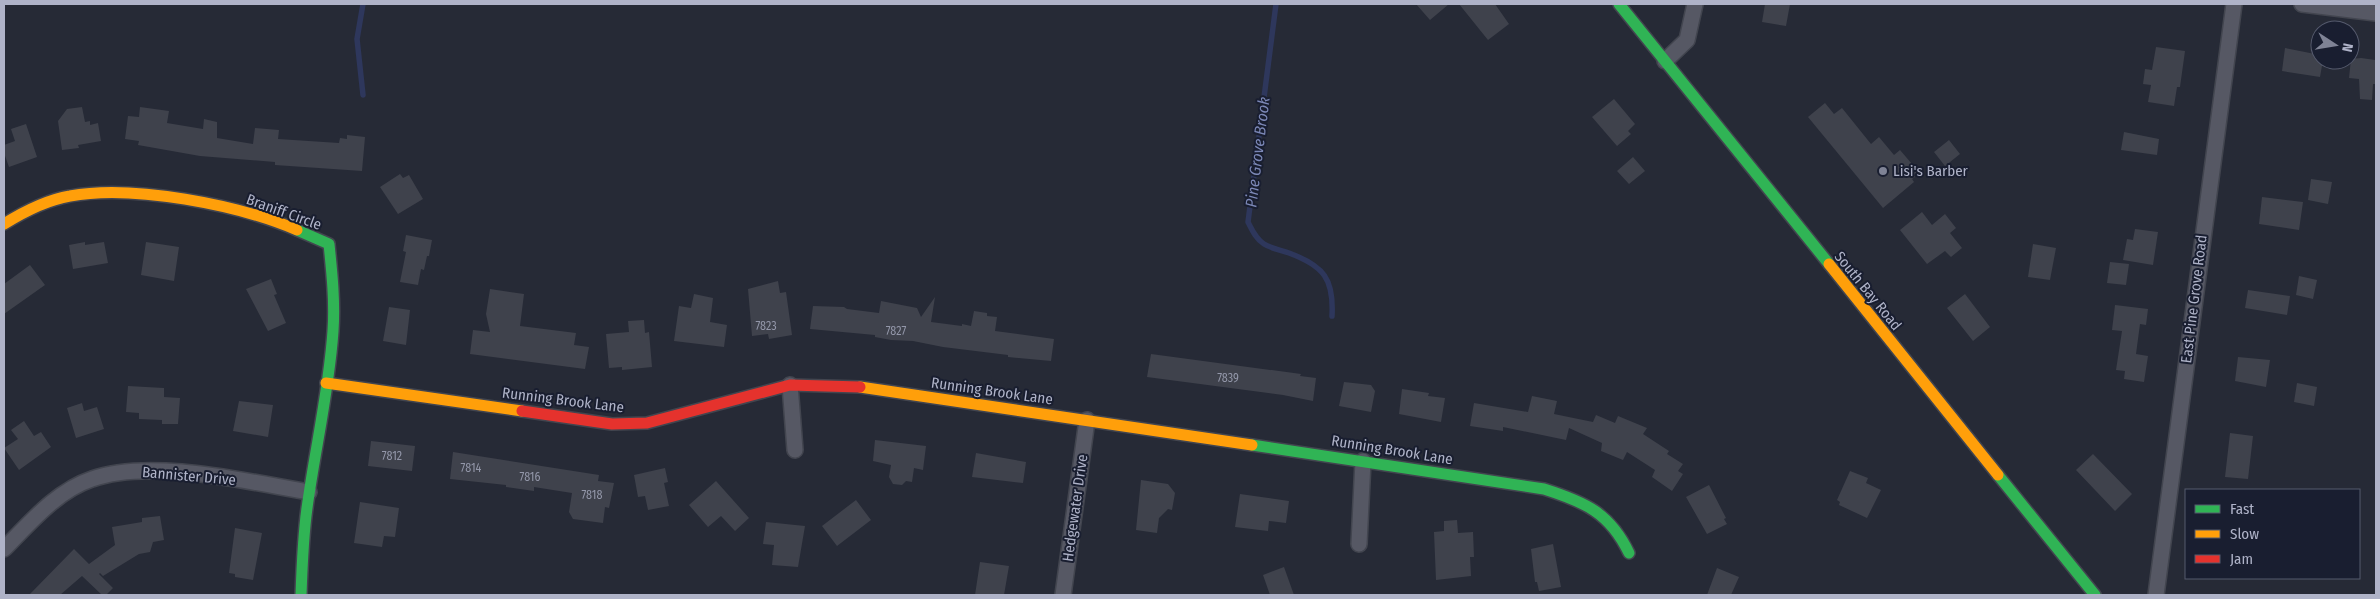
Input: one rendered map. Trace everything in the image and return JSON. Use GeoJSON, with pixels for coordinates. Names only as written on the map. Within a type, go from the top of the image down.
{"type":"FeatureCollection","features":[{"type":"Feature","properties":{"kind":"street","name":"South Bay Road"},"geometry":{"type":"LineString","coordinates":[[1619,4],[2094,595]]}},
{"type":"Feature","properties":{"kind":"street"},"geometry":{"type":"LineString","coordinates":[[1665,61],[1687,40],[1695,4]]}},
{"type":"Feature","properties":{"kind":"street","name":"East Pine Grove Road"},"geometry":{"type":"LineString","coordinates":[[2156,595],[2234,4]]}},
{"type":"Feature","properties":{"kind":"street"},"geometry":{"type":"LineString","coordinates":[[2302,4],[2376,13]]}},
{"type":"Feature","properties":{"kind":"street","name":"Braniff Circle"},"geometry":{"type":"LineString","coordinates":[[4,224],[42,204],[64,197],[108,192],[135,192],[248,212],[329,244],[335,295],[326,383],[309,492],[301,571],[302,595]]}},
{"type":"Feature","properties":{"kind":"street","name":"Running Brook Lane"},"geometry":{"type":"LineString","coordinates":[[326,383],[612,424],[663,419],[730,399],[790,385],[848,385],[1544,488],[1580,500],[1609,518],[1623,538],[1630,553]]}},
{"type":"Feature","properties":{"kind":"street"},"geometry":{"type":"LineString","coordinates":[[790,385],[795,450]]}},
{"type":"Feature","properties":{"kind":"street","name":"Hedgewater Drive"},"geometry":{"type":"LineString","coordinates":[[1063,595],[1087,420]]}},
{"type":"Feature","properties":{"kind":"street"},"geometry":{"type":"LineString","coordinates":[[1359,544],[1363,461]]}},
{"type":"Feature","properties":{"kind":"street","name":"Bannister Drive"},"geometry":{"type":"LineString","coordinates":[[4,549],[50,504],[90,479],[110,474],[147,471],[213,475],[309,492]]}},
{"type":"Feature","properties":{"kind":"building"},"geometry":{"type":"Polygon","coordinates":[[[1416,4],[1449,4],[1430,20],[1416,4]]]}},
{"type":"Feature","properties":{"kind":"building"},"geometry":{"type":"Polygon","coordinates":[[[1459,4],[1495,4],[1509,24],[1488,40],[1459,4]]]}},
{"type":"Feature","properties":{"kind":"building"},"geometry":{"type":"Polygon","coordinates":[[[1765,4],[1790,4],[1786,26],[1762,22],[1765,4]]]}},
{"type":"Feature","properties":{"kind":"building"},"geometry":{"type":"Polygon","coordinates":[[[2156,47],[2185,51],[2180,87],[2177,87],[2174,106],[2148,102],[2151,85],[2143,84],[2145,69],[2152,70],[2156,47]]]}},
{"type":"Feature","properties":{"kind":"building"},"geometry":{"type":"Polygon","coordinates":[[[2285,48],[2310,53],[2310,70],[2321,70],[2320,77],[2282,71],[2285,48]]]}},
{"type":"Feature","properties":{"kind":"building"},"geometry":{"type":"Polygon","coordinates":[[[2360,58],[2375,60],[2376,62],[2376,84],[2373,84],[2372,100],[2360,99],[2359,79],[2349,78],[2350,70],[2360,70],[2360,58]]]}},
{"type":"Feature","properties":{"kind":"building"},"geometry":{"type":"Polygon","coordinates":[[[1614,99],[1635,124],[1628,131],[1631,134],[1617,146],[1592,117],[1614,99]]]}},
{"type":"Feature","properties":{"kind":"building"},"geometry":{"type":"Polygon","coordinates":[[[1825,103],[1834,114],[1842,108],[1871,144],[1879,137],[1894,155],[1900,150],[1918,171],[1912,179],[1914,182],[1883,208],[1808,117],[1825,103]]]}},
{"type":"Feature","properties":{"kind":"building"},"geometry":{"type":"Polygon","coordinates":[[[82,107],[85,122],[90,121],[90,125],[98,123],[101,141],[78,145],[79,148],[62,150],[58,121],[67,109],[82,107]]]}},
{"type":"Feature","properties":{"kind":"building"},"geometry":{"type":"Polygon","coordinates":[[[140,107],[169,111],[167,123],[203,129],[204,119],[217,122],[217,138],[253,144],[255,128],[279,130],[278,139],[339,143],[340,138],[347,139],[347,135],[365,137],[362,171],[275,165],[275,162],[200,156],[138,145],[139,141],[125,139],[128,116],[139,117],[140,107]]]}},
{"type":"Feature","properties":{"kind":"building"},"geometry":{"type":"Polygon","coordinates":[[[26,124],[37,157],[9,167],[4,153],[4,145],[15,141],[11,129],[26,124]]]}},
{"type":"Feature","properties":{"kind":"building"},"geometry":{"type":"Polygon","coordinates":[[[2124,132],[2159,139],[2157,155],[2121,150],[2124,132]]]}},
{"type":"Feature","properties":{"kind":"building"},"geometry":{"type":"Polygon","coordinates":[[[1949,140],[1960,154],[1945,166],[1934,152],[1949,140]]]}},
{"type":"Feature","properties":{"kind":"building"},"geometry":{"type":"Polygon","coordinates":[[[1633,157],[1645,171],[1629,184],[1617,171],[1633,157]]]}},
{"type":"Feature","properties":{"kind":"building"},"geometry":{"type":"Polygon","coordinates":[[[400,174],[403,178],[409,175],[423,199],[398,214],[380,187],[400,174]]]}},
{"type":"Feature","properties":{"kind":"building"},"geometry":{"type":"Polygon","coordinates":[[[2311,179],[2332,182],[2328,204],[2308,200],[2311,179]]]}},
{"type":"Feature","properties":{"kind":"building"},"geometry":{"type":"Polygon","coordinates":[[[2262,197],[2303,202],[2299,230],[2259,224],[2262,197]]]}},
{"type":"Feature","properties":{"kind":"building"},"geometry":{"type":"Polygon","coordinates":[[[1922,212],[1932,225],[1945,214],[1956,228],[1950,233],[1962,248],[1951,257],[1945,251],[1927,264],[1900,230],[1922,212]]]}},
{"type":"Feature","properties":{"kind":"building"},"geometry":{"type":"Polygon","coordinates":[[[2135,229],[2158,232],[2153,265],[2123,260],[2127,239],[2133,240],[2135,229]]]}},
{"type":"Feature","properties":{"kind":"building"},"geometry":{"type":"Polygon","coordinates":[[[406,235],[432,240],[424,270],[421,269],[418,285],[400,282],[406,252],[403,251],[406,235]]]}},
{"type":"Feature","properties":{"kind":"building"},"geometry":{"type":"Polygon","coordinates":[[[85,242],[85,245],[104,242],[108,263],[73,269],[69,245],[85,242]]]}},
{"type":"Feature","properties":{"kind":"building"},"geometry":{"type":"Polygon","coordinates":[[[146,242],[179,247],[174,281],[141,275],[146,242]]]}},
{"type":"Feature","properties":{"kind":"building"},"geometry":{"type":"Polygon","coordinates":[[[2033,244],[2056,248],[2050,280],[2028,277],[2033,244]]]}},
{"type":"Feature","properties":{"kind":"building"},"geometry":{"type":"Polygon","coordinates":[[[2110,262],[2129,264],[2126,285],[2107,283],[2110,262]]]}},
{"type":"Feature","properties":{"kind":"building"},"geometry":{"type":"Polygon","coordinates":[[[30,265],[45,285],[4,314],[4,284],[30,265]]]}},
{"type":"Feature","properties":{"kind":"building"},"geometry":{"type":"Polygon","coordinates":[[[2299,276],[2317,280],[2313,299],[2296,295],[2299,276]]]}},
{"type":"Feature","properties":{"kind":"building"},"geometry":{"type":"Polygon","coordinates":[[[271,279],[277,294],[274,295],[286,323],[268,331],[246,289],[271,279]]]}},
{"type":"Feature","properties":{"kind":"building"},"geometry":{"type":"Polygon","coordinates":[[[778,281],[780,293],[786,292],[792,335],[769,339],[768,334],[752,336],[748,289],[778,281]]]}},
{"type":"Feature","properties":{"kind":"building"},"geometry":{"type":"Polygon","coordinates":[[[490,289],[524,294],[520,326],[576,333],[574,345],[589,347],[585,369],[470,354],[473,330],[490,332],[486,314],[490,289]]]}},
{"type":"Feature","properties":{"kind":"building"},"geometry":{"type":"Polygon","coordinates":[[[2248,290],[2290,296],[2287,315],[2245,308],[2248,290]]]}},
{"type":"Feature","properties":{"kind":"building"},"geometry":{"type":"Polygon","coordinates":[[[694,294],[713,298],[710,322],[727,325],[724,347],[674,341],[679,306],[691,308],[694,294]]]}},
{"type":"Feature","properties":{"kind":"building"},"geometry":{"type":"Polygon","coordinates":[[[1965,294],[1990,327],[1973,341],[1947,308],[1965,294]]]}},
{"type":"Feature","properties":{"kind":"building"},"geometry":{"type":"Polygon","coordinates":[[[935,297],[931,322],[971,326],[974,311],[987,313],[987,316],[997,317],[995,331],[1054,339],[1051,361],[1008,357],[1008,355],[943,347],[913,341],[891,340],[875,337],[875,335],[810,329],[813,306],[844,307],[879,313],[881,301],[917,308],[921,317],[935,297]]]}},
{"type":"Feature","properties":{"kind":"building"},"geometry":{"type":"Polygon","coordinates":[[[2115,305],[2148,309],[2146,325],[2140,324],[2136,354],[2148,356],[2144,382],[2124,379],[2125,371],[2116,370],[2122,331],[2112,330],[2115,305]]]}},
{"type":"Feature","properties":{"kind":"building"},"geometry":{"type":"Polygon","coordinates":[[[389,307],[410,310],[406,345],[383,341],[389,307]]]}},
{"type":"Feature","properties":{"kind":"building"},"geometry":{"type":"Polygon","coordinates":[[[644,320],[645,333],[649,332],[652,367],[622,370],[622,367],[609,368],[606,334],[629,332],[628,321],[644,320]]]}},
{"type":"Feature","properties":{"kind":"building"},"geometry":{"type":"Polygon","coordinates":[[[1151,354],[1301,374],[1300,376],[1316,378],[1313,401],[1283,395],[1147,377],[1151,354]]]}},
{"type":"Feature","properties":{"kind":"building"},"geometry":{"type":"Polygon","coordinates":[[[2238,357],[2270,360],[2266,387],[2235,381],[2238,357]]]}},
{"type":"Feature","properties":{"kind":"building"},"geometry":{"type":"Polygon","coordinates":[[[1344,382],[1371,385],[1375,391],[1371,412],[1339,406],[1344,382]]]}},
{"type":"Feature","properties":{"kind":"building"},"geometry":{"type":"Polygon","coordinates":[[[2297,383],[2317,387],[2314,406],[2294,402],[2297,383]]]}},
{"type":"Feature","properties":{"kind":"building"},"geometry":{"type":"Polygon","coordinates":[[[128,386],[164,388],[164,397],[180,398],[178,424],[162,424],[162,420],[139,419],[139,413],[126,412],[128,386]]]}},
{"type":"Feature","properties":{"kind":"building"},"geometry":{"type":"Polygon","coordinates":[[[1402,389],[1429,393],[1428,396],[1445,398],[1441,422],[1399,414],[1402,389]]]}},
{"type":"Feature","properties":{"kind":"building"},"geometry":{"type":"Polygon","coordinates":[[[1532,396],[1557,401],[1554,414],[1593,422],[1596,415],[1615,423],[1618,416],[1647,428],[1643,434],[1669,451],[1667,454],[1683,464],[1678,471],[1683,474],[1672,491],[1652,477],[1655,470],[1627,452],[1623,460],[1601,451],[1602,443],[1569,428],[1566,440],[1503,427],[1503,431],[1470,426],[1474,403],[1528,412],[1532,396]]]}},
{"type":"Feature","properties":{"kind":"building"},"geometry":{"type":"Polygon","coordinates":[[[239,401],[273,405],[268,437],[233,431],[239,401]]]}},
{"type":"Feature","properties":{"kind":"building"},"geometry":{"type":"Polygon","coordinates":[[[82,403],[84,411],[97,407],[104,429],[76,438],[67,408],[82,403]]]}},
{"type":"Feature","properties":{"kind":"building"},"geometry":{"type":"Polygon","coordinates":[[[24,421],[34,436],[41,432],[51,447],[19,470],[4,448],[18,439],[11,430],[24,421]]]}},
{"type":"Feature","properties":{"kind":"building"},"geometry":{"type":"Polygon","coordinates":[[[2230,433],[2253,436],[2248,479],[2225,477],[2230,433]]]}},
{"type":"Feature","properties":{"kind":"building"},"geometry":{"type":"Polygon","coordinates":[[[875,440],[926,446],[923,470],[914,468],[912,482],[906,481],[902,485],[893,484],[889,477],[891,465],[873,461],[875,440]]]}},
{"type":"Feature","properties":{"kind":"building"},"geometry":{"type":"Polygon","coordinates":[[[371,441],[415,446],[412,471],[368,466],[371,441]]]}},
{"type":"Feature","properties":{"kind":"building"},"geometry":{"type":"Polygon","coordinates":[[[453,452],[599,475],[598,481],[614,483],[609,508],[605,507],[603,523],[573,519],[569,512],[572,493],[534,487],[534,491],[506,487],[506,485],[450,479],[453,452]]]}},
{"type":"Feature","properties":{"kind":"building"},"geometry":{"type":"Polygon","coordinates":[[[976,453],[1026,462],[1023,483],[972,477],[976,453]]]}},
{"type":"Feature","properties":{"kind":"building"},"geometry":{"type":"Polygon","coordinates":[[[2093,454],[2132,494],[2115,511],[2076,470],[2093,454]]]}},
{"type":"Feature","properties":{"kind":"building"},"geometry":{"type":"Polygon","coordinates":[[[665,468],[668,482],[664,483],[669,506],[648,510],[645,496],[638,497],[634,475],[665,468]]]}},
{"type":"Feature","properties":{"kind":"building"},"geometry":{"type":"Polygon","coordinates":[[[1850,471],[1868,478],[1866,483],[1881,490],[1867,518],[1839,505],[1840,502],[1837,500],[1850,471]]]}},
{"type":"Feature","properties":{"kind":"building"},"geometry":{"type":"Polygon","coordinates":[[[1141,480],[1168,484],[1175,493],[1172,510],[1168,509],[1159,518],[1157,533],[1136,530],[1141,480]]]}},
{"type":"Feature","properties":{"kind":"building"},"geometry":{"type":"Polygon","coordinates":[[[716,481],[749,518],[735,531],[721,516],[708,527],[689,505],[716,481]]]}},
{"type":"Feature","properties":{"kind":"building"},"geometry":{"type":"Polygon","coordinates":[[[1709,485],[1726,518],[1724,519],[1727,524],[1707,534],[1686,497],[1709,485]]]}},
{"type":"Feature","properties":{"kind":"building"},"geometry":{"type":"Polygon","coordinates":[[[1240,494],[1289,501],[1286,523],[1269,521],[1268,531],[1235,527],[1240,494]]]}},
{"type":"Feature","properties":{"kind":"building"},"geometry":{"type":"Polygon","coordinates":[[[856,500],[871,520],[837,546],[822,526],[856,500]]]}},
{"type":"Feature","properties":{"kind":"building"},"geometry":{"type":"Polygon","coordinates":[[[360,502],[399,508],[395,537],[384,536],[382,547],[354,543],[360,502]]]}},
{"type":"Feature","properties":{"kind":"building"},"geometry":{"type":"Polygon","coordinates":[[[160,516],[164,540],[153,542],[150,552],[139,554],[103,576],[99,574],[113,588],[106,595],[102,595],[82,576],[60,595],[29,595],[74,549],[89,564],[115,545],[112,527],[142,522],[142,518],[160,516]]]}},
{"type":"Feature","properties":{"kind":"building"},"geometry":{"type":"Polygon","coordinates":[[[1457,520],[1458,533],[1473,532],[1474,557],[1470,557],[1471,576],[1436,580],[1434,532],[1444,531],[1444,521],[1457,520]]]}},
{"type":"Feature","properties":{"kind":"building"},"geometry":{"type":"Polygon","coordinates":[[[766,522],[805,526],[798,567],[772,565],[774,545],[763,544],[766,522]]]}},
{"type":"Feature","properties":{"kind":"building"},"geometry":{"type":"Polygon","coordinates":[[[235,528],[262,533],[253,580],[235,577],[235,574],[229,573],[235,528]]]}},
{"type":"Feature","properties":{"kind":"building"},"geometry":{"type":"Polygon","coordinates":[[[1553,544],[1561,587],[1539,591],[1537,582],[1535,582],[1531,549],[1553,544]]]}},
{"type":"Feature","properties":{"kind":"building"},"geometry":{"type":"Polygon","coordinates":[[[980,562],[1009,566],[1004,595],[975,595],[980,562]]]}},
{"type":"Feature","properties":{"kind":"building"},"geometry":{"type":"Polygon","coordinates":[[[1284,567],[1294,595],[1270,595],[1263,575],[1284,567]]]}},
{"type":"Feature","properties":{"kind":"building"},"geometry":{"type":"Polygon","coordinates":[[[1717,568],[1739,577],[1731,595],[1707,595],[1717,568]]]}},
{"type":"Feature","properties":{"kind":"waterway"},"geometry":{"type":"LineString","coordinates":[[363,4],[357,39],[363,95]]}},
{"type":"Feature","properties":{"kind":"waterway","name":"Pine Grove Brook"},"geometry":{"type":"LineString","coordinates":[[1276,4],[1248,222],[1256,237],[1264,244],[1301,258],[1319,269],[1329,283],[1332,316]]}},
{"type":"Feature","properties":{"kind":"traffic: fast"},"geometry":{"type":"LineString","coordinates":[[1619,4],[1829,264]]}},
{"type":"Feature","properties":{"kind":"traffic: fast"},"geometry":{"type":"LineString","coordinates":[[297,230],[329,244],[334,309],[328,376],[306,519],[301,595]]}},
{"type":"Feature","properties":{"kind":"traffic: fast"},"geometry":{"type":"LineString","coordinates":[[1252,445],[1544,489],[1584,504],[1595,511],[1605,519],[1622,539],[1629,553]]}},
{"type":"Feature","properties":{"kind":"traffic: fast"},"geometry":{"type":"LineString","coordinates":[[1998,475],[2095,595]]}},
{"type":"Feature","properties":{"kind":"traffic: slow"},"geometry":{"type":"LineString","coordinates":[[4,224],[53,200],[95,193],[123,193],[154,195],[216,205],[246,212],[297,230]]}},
{"type":"Feature","properties":{"kind":"traffic: slow"},"geometry":{"type":"LineString","coordinates":[[1829,264],[1998,475]]}},
{"type":"Feature","properties":{"kind":"traffic: slow"},"geometry":{"type":"LineString","coordinates":[[326,383],[522,411]]}},
{"type":"Feature","properties":{"kind":"traffic: slow"},"geometry":{"type":"LineString","coordinates":[[860,387],[1252,445]]}},
{"type":"Feature","properties":{"kind":"traffic: jam"},"geometry":{"type":"LineString","coordinates":[[522,411],[612,424],[647,423],[790,385],[860,387]]}},
{"type":"Feature","properties":{"kind":"place","name":"Lisi's Barber"},"geometry":{"type":"Point","coordinates":[1883,171]}}]}
